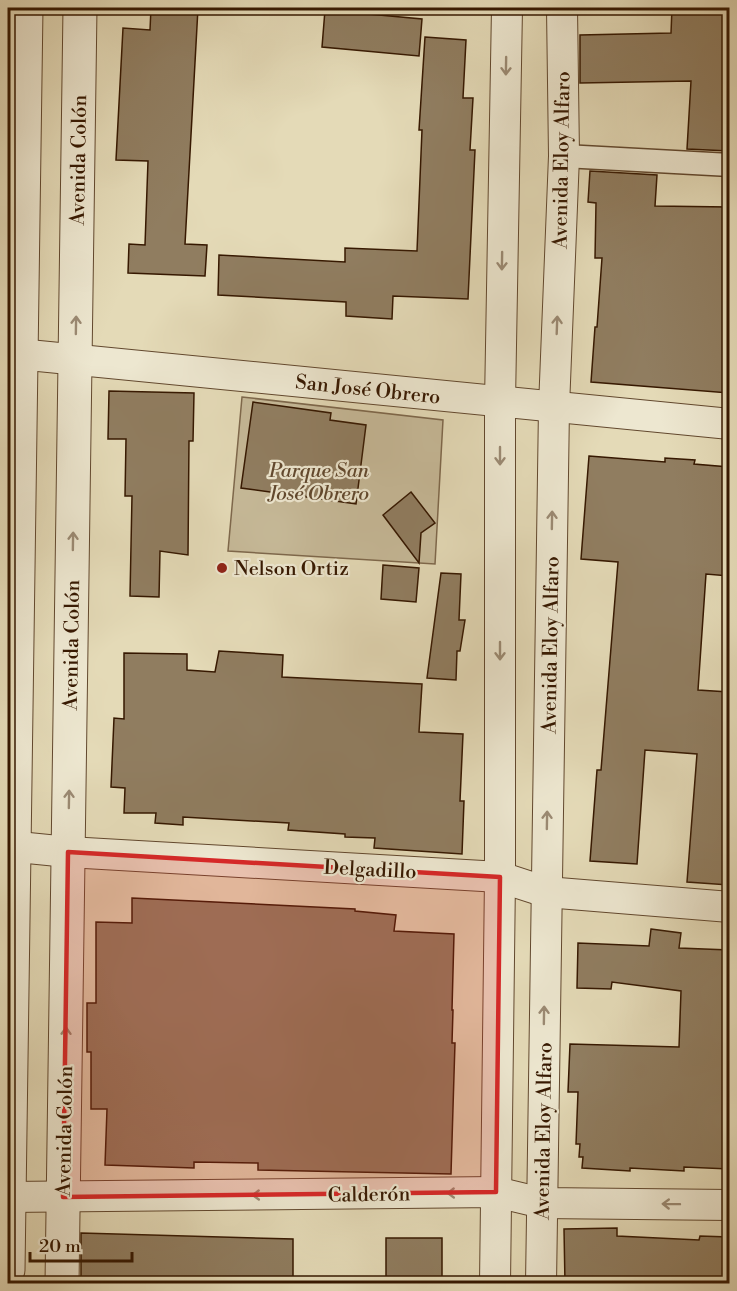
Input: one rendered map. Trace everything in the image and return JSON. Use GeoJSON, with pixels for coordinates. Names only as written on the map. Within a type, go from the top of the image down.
{"type":"FeatureCollection","features":[{"type":"Feature","properties":{"kind":"street"},"geometry":{"type":"LineString","coordinates":[[8,1270],[14,354],[26,8]]}},
{"type":"Feature","properties":{"kind":"street","name":"Avenida Colón"},"geometry":{"type":"LineString","coordinates":[[62,1284],[80,8]]}},
{"type":"Feature","properties":{"kind":"street"},"geometry":{"type":"LineString","coordinates":[[495,1284],[500,877],[500,402],[507,8]]}},
{"type":"Feature","properties":{"kind":"street","name":"Avenida Eloy Alfaro"},"geometry":{"type":"LineString","coordinates":[[541,1284],[554,406],[564,156],[562,8]]}},
{"type":"Feature","properties":{"kind":"street"},"geometry":{"type":"LineString","coordinates":[[564,156],[729,165]]}},
{"type":"Feature","properties":{"kind":"street","name":"San José Obrero"},"geometry":{"type":"LineString","coordinates":[[14,354],[729,424]]}},
{"type":"Feature","properties":{"kind":"street","name":"Delgadillo"},"geometry":{"type":"LineString","coordinates":[[11,846],[68,852],[500,877],[546,892],[729,907]]}},
{"type":"Feature","properties":{"kind":"street","name":"Calderón"},"geometry":{"type":"LineString","coordinates":[[8,1197],[496,1192],[542,1203],[729,1205]]}},
{"type":"Feature","properties":{"kind":"highlighted area"},"geometry":{"type":"Polygon","coordinates":[[[68,852],[500,877],[496,1192],[63,1197],[68,852]]]}},
{"type":"Feature","properties":{"kind":"green space","name":"Parque San José Obrero"},"geometry":{"type":"Polygon","coordinates":[[[242,397],[443,420],[435,564],[228,551],[242,397]]]}},
{"type":"Feature","properties":{"kind":"building"},"geometry":{"type":"Polygon","coordinates":[[[151,8],[198,8],[185,244],[207,245],[205,276],[128,273],[129,244],[145,245],[148,161],[116,160],[123,28],[150,30],[151,8]]]}},
{"type":"Feature","properties":{"kind":"building"},"geometry":{"type":"Polygon","coordinates":[[[672,8],[729,8],[729,151],[687,149],[691,81],[580,83],[580,35],[671,33],[672,8]]]}},
{"type":"Feature","properties":{"kind":"building"},"geometry":{"type":"Polygon","coordinates":[[[325,10],[422,19],[419,56],[322,47],[325,10]]]}},
{"type":"Feature","properties":{"kind":"building"},"geometry":{"type":"Polygon","coordinates":[[[425,37],[466,40],[463,98],[473,98],[470,150],[475,150],[468,299],[393,296],[392,319],[346,316],[346,302],[218,295],[219,255],[345,262],[345,248],[417,251],[422,130],[419,130],[425,37]]]}},
{"type":"Feature","properties":{"kind":"building"},"geometry":{"type":"Polygon","coordinates":[[[590,171],[657,175],[655,206],[729,207],[729,393],[591,382],[602,258],[595,258],[596,203],[588,202],[590,171]]]}},
{"type":"Feature","properties":{"kind":"building"},"geometry":{"type":"Polygon","coordinates":[[[109,391],[194,393],[193,441],[189,441],[188,555],[160,551],[159,597],[130,596],[132,496],[125,496],[126,439],[108,439],[109,391]]]}},
{"type":"Feature","properties":{"kind":"building"},"geometry":{"type":"Polygon","coordinates":[[[253,402],[331,413],[330,420],[366,425],[356,504],[241,488],[253,402]]]}},
{"type":"Feature","properties":{"kind":"building"},"geometry":{"type":"Polygon","coordinates":[[[589,456],[665,462],[665,458],[695,460],[694,464],[729,467],[729,576],[706,574],[698,690],[729,692],[729,885],[687,882],[697,754],[645,750],[637,864],[590,861],[597,770],[601,770],[618,562],[581,559],[589,456]]]}},
{"type":"Feature","properties":{"kind":"building"},"geometry":{"type":"Polygon","coordinates":[[[411,492],[435,523],[421,533],[419,563],[383,515],[411,492]]]}},
{"type":"Feature","properties":{"kind":"building"},"geometry":{"type":"Polygon","coordinates":[[[383,565],[419,568],[416,602],[381,599],[383,565]]]}},
{"type":"Feature","properties":{"kind":"building"},"geometry":{"type":"Polygon","coordinates":[[[441,573],[461,574],[459,620],[465,620],[460,651],[457,651],[456,680],[427,678],[441,573]]]}},
{"type":"Feature","properties":{"kind":"building"},"geometry":{"type":"Polygon","coordinates":[[[219,651],[283,655],[282,677],[422,684],[419,732],[463,734],[460,801],[464,801],[462,854],[374,848],[375,838],[288,830],[289,823],[183,817],[183,825],[155,823],[156,813],[124,813],[125,788],[111,787],[114,718],[124,719],[124,653],[187,654],[187,670],[215,672],[219,651]]]}},
{"type":"Feature","properties":{"kind":"building"},"geometry":{"type":"Polygon","coordinates":[[[132,898],[355,909],[355,911],[396,915],[394,931],[454,934],[452,1043],[455,1043],[451,1174],[258,1170],[258,1163],[194,1162],[194,1168],[105,1165],[107,1109],[91,1109],[91,1052],[87,1052],[87,1003],[96,1003],[96,922],[132,923],[132,898]]]}},
{"type":"Feature","properties":{"kind":"building"},"geometry":{"type":"Polygon","coordinates":[[[651,929],[681,933],[679,948],[729,950],[729,1169],[684,1167],[684,1171],[630,1168],[630,1171],[582,1168],[583,1157],[579,1157],[580,1144],[576,1144],[578,1092],[568,1092],[570,1044],[679,1047],[681,991],[612,982],[611,989],[577,988],[578,943],[649,946],[651,929]]]}},
{"type":"Feature","properties":{"kind":"building"},"geometry":{"type":"Polygon","coordinates":[[[617,1228],[617,1236],[699,1240],[700,1236],[729,1237],[729,1283],[700,1281],[701,1284],[565,1284],[564,1229],[617,1228]]]}},
{"type":"Feature","properties":{"kind":"building"},"geometry":{"type":"Polygon","coordinates":[[[81,1233],[293,1239],[293,1284],[81,1284],[81,1233]]]}},
{"type":"Feature","properties":{"kind":"building"},"geometry":{"type":"Polygon","coordinates":[[[386,1238],[442,1238],[442,1284],[386,1284],[386,1238]]]}},
{"type":"Feature","properties":{"kind":"place","name":"Nelson Ortiz"},"geometry":{"type":"Point","coordinates":[222,568]}}]}
